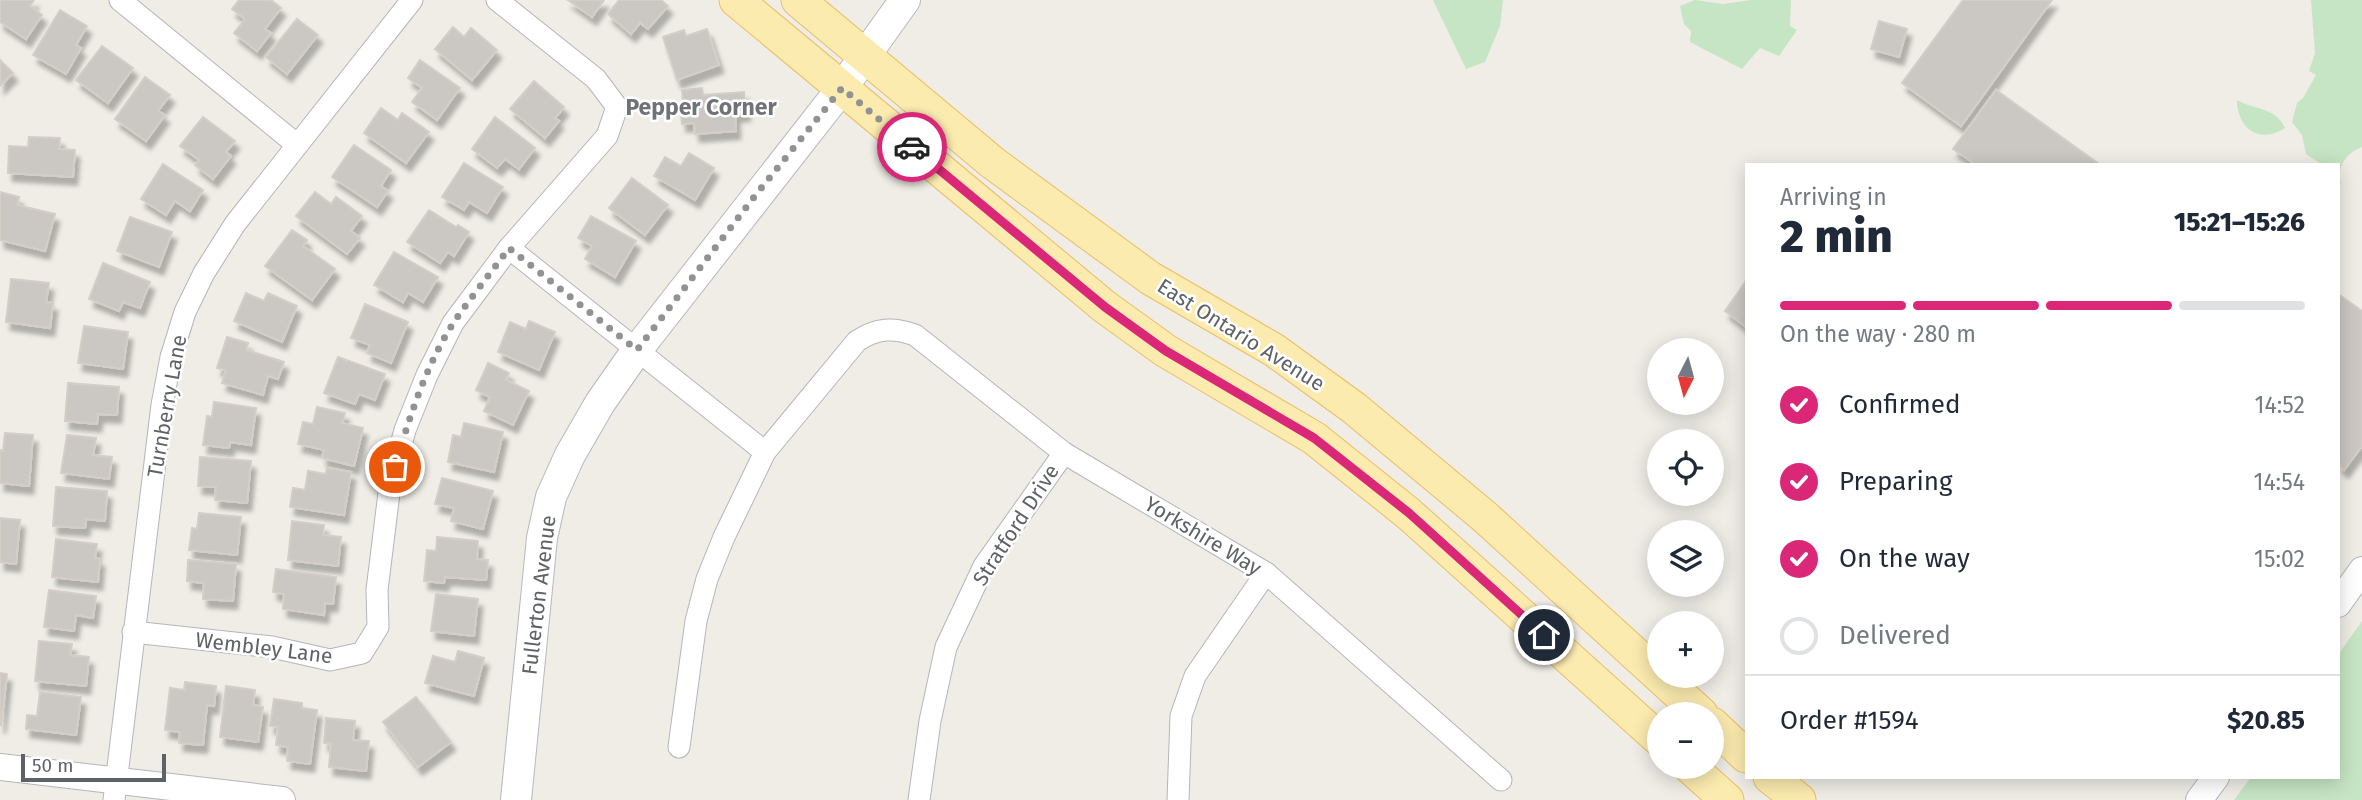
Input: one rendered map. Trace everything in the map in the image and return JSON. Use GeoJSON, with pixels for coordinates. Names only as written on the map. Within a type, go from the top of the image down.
{"type":"FeatureCollection","features":[{"type":"Feature","properties":{"kind":"main road"},"geometry":{"type":"LineString","coordinates":[[736,0],[1105,307],[1166,351],[1314,438],[1409,513],[1647,728]]}},
{"type":"Feature","properties":{"kind":"main road","name":"East Ontario Avenue"},"geometry":{"type":"LineString","coordinates":[[798,0],[993,163],[1150,278],[1274,350],[1354,408],[1485,517],[1688,702]]}},
{"type":"Feature","properties":{"kind":"main road","name":"Fullerton Avenue"},"geometry":{"type":"LineString","coordinates":[[516,800],[542,538],[551,497],[570,455],[600,404],[637,350],[754,197],[842,88],[905,0]]}},
{"type":"Feature","properties":{"kind":"main road"},"geometry":{"type":"LineString","coordinates":[[1724,735],[1745,755]]}},
{"type":"Feature","properties":{"kind":"main road"},"geometry":{"type":"LineString","coordinates":[[1704,779],[1727,800]]}},
{"type":"Feature","properties":{"kind":"main road"},"geometry":{"type":"LineString","coordinates":[[1773,779],[1799,800]]}},
{"type":"Feature","properties":{"kind":"street"},"geometry":{"type":"LineString","coordinates":[[120,0],[296,144]]}},
{"type":"Feature","properties":{"kind":"street","name":"Turnberry Lane"},"geometry":{"type":"LineString","coordinates":[[115,790],[132,632],[162,405],[171,358],[185,312],[204,273],[235,223],[412,0]]}},
{"type":"Feature","properties":{"kind":"street","name":"Wembley Lane"},"geometry":{"type":"LineString","coordinates":[[132,632],[272,647],[330,660],[362,653],[378,627],[377,590],[390,485],[405,430],[427,375],[453,323],[509,248],[607,136],[617,107],[596,79],[496,0]]}},
{"type":"Feature","properties":{"kind":"street"},"geometry":{"type":"LineString","coordinates":[[509,248],[765,452],[707,579],[696,621],[679,747]]}},
{"type":"Feature","properties":{"kind":"street","name":"Yorkshire Way"},"geometry":{"type":"LineString","coordinates":[[765,452],[857,341],[869,333],[883,330],[899,329],[915,335],[1064,453],[1266,573],[1501,780]]}},
{"type":"Feature","properties":{"kind":"street","name":"Stratford Drive"},"geometry":{"type":"LineString","coordinates":[[919,800],[930,721],[946,647],[984,566],[1064,453]]}},
{"type":"Feature","properties":{"kind":"street"},"geometry":{"type":"LineString","coordinates":[[2340,601],[2362,570]]}},
{"type":"Feature","properties":{"kind":"street"},"geometry":{"type":"LineString","coordinates":[[1178,800],[1181,716],[1195,676],[1266,573]]}},
{"type":"Feature","properties":{"kind":"street"},"geometry":{"type":"LineString","coordinates":[[0,767],[115,790],[282,800]]}},
{"type":"Feature","properties":{"kind":"street"},"geometry":{"type":"LineString","coordinates":[[2199,800],[2215,779]]}},
{"type":"Feature","properties":{"kind":"green space"},"geometry":{"type":"Polygon","coordinates":[[[1433,0],[1503,0],[1500,26],[1485,62],[1466,69],[1433,0]]]}},
{"type":"Feature","properties":{"kind":"green space"},"geometry":{"type":"Polygon","coordinates":[[[1695,0],[1723,4],[1751,0],[1791,0],[1790,26],[1797,30],[1779,56],[1760,48],[1742,69],[1690,42],[1691,31],[1684,24],[1680,6],[1695,0]]]}},
{"type":"Feature","properties":{"kind":"green space"},"geometry":{"type":"Polygon","coordinates":[[[2311,0],[2362,0],[2362,147],[2351,153],[2340,171],[2340,163],[2320,163],[2306,154],[2302,135],[2292,122],[2297,103],[2303,98],[2316,75],[2309,71],[2315,53],[2311,0]]]}},
{"type":"Feature","properties":{"kind":"green space"},"geometry":{"type":"Polygon","coordinates":[[[2237,100],[2276,116],[2285,128],[2267,135],[2251,131],[2241,119],[2237,100]]]}},
{"type":"Feature","properties":{"kind":"green space"},"geometry":{"type":"Polygon","coordinates":[[[2362,621],[2362,800],[2234,800],[2250,779],[2340,779],[2340,652],[2362,621]]]}},
{"type":"Feature","properties":{"kind":"building"},"geometry":{"type":"Polygon","coordinates":[[[0,0],[34,0],[30,6],[42,15],[26,39],[0,22],[0,0]]]}},
{"type":"Feature","properties":{"kind":"building"},"geometry":{"type":"Polygon","coordinates":[[[239,0],[271,0],[281,8],[265,29],[271,33],[257,51],[234,33],[245,19],[232,9],[239,0]]]}},
{"type":"Feature","properties":{"kind":"building"},"geometry":{"type":"Polygon","coordinates":[[[568,0],[604,0],[592,17],[568,0]]]}},
{"type":"Feature","properties":{"kind":"building"},"geometry":{"type":"Polygon","coordinates":[[[619,0],[661,0],[668,6],[648,29],[640,23],[631,34],[608,14],[619,0]]]}},
{"type":"Feature","properties":{"kind":"building"},"geometry":{"type":"Polygon","coordinates":[[[1963,0],[2052,0],[1961,126],[1902,83],[1963,0]]]}},
{"type":"Feature","properties":{"kind":"building"},"geometry":{"type":"Polygon","coordinates":[[[60,10],[87,26],[76,45],[81,48],[66,74],[33,55],[60,10]]]}},
{"type":"Feature","properties":{"kind":"building"},"geometry":{"type":"Polygon","coordinates":[[[297,19],[318,35],[287,74],[266,57],[297,19]]]}},
{"type":"Feature","properties":{"kind":"building"},"geometry":{"type":"Polygon","coordinates":[[[1879,21],[1907,29],[1899,57],[1871,49],[1879,21]]]}},
{"type":"Feature","properties":{"kind":"building"},"geometry":{"type":"Polygon","coordinates":[[[453,27],[464,37],[471,28],[497,50],[472,80],[435,49],[453,27]]]}},
{"type":"Feature","properties":{"kind":"building"},"geometry":{"type":"Polygon","coordinates":[[[707,29],[719,65],[677,80],[663,37],[684,30],[686,36],[707,29]]]}},
{"type":"Feature","properties":{"kind":"building"},"geometry":{"type":"Polygon","coordinates":[[[102,46],[133,68],[108,103],[76,80],[102,46]]]}},
{"type":"Feature","properties":{"kind":"building"},"geometry":{"type":"Polygon","coordinates":[[[0,60],[13,73],[0,86],[0,60]]]}},
{"type":"Feature","properties":{"kind":"building"},"geometry":{"type":"Polygon","coordinates":[[[420,60],[460,88],[437,120],[412,102],[422,88],[408,78],[420,60]]]}},
{"type":"Feature","properties":{"kind":"building"},"geometry":{"type":"Polygon","coordinates":[[[145,77],[170,95],[158,111],[165,115],[146,141],[115,119],[145,77]]]}},
{"type":"Feature","properties":{"kind":"building"},"geometry":{"type":"Polygon","coordinates":[[[534,81],[564,107],[555,118],[559,121],[545,138],[510,109],[534,81]]]}},
{"type":"Feature","properties":{"kind":"building"},"geometry":{"type":"Polygon","coordinates":[[[702,88],[703,95],[744,92],[746,113],[735,114],[736,131],[695,134],[694,123],[682,124],[682,90],[702,88]]]}},
{"type":"Feature","properties":{"kind":"building"},"geometry":{"type":"Polygon","coordinates":[[[1996,90],[2098,163],[1974,163],[1953,149],[1996,90]]]}},
{"type":"Feature","properties":{"kind":"building"},"geometry":{"type":"Polygon","coordinates":[[[381,108],[398,120],[402,113],[429,132],[406,163],[364,133],[381,108]]]}},
{"type":"Feature","properties":{"kind":"building"},"geometry":{"type":"Polygon","coordinates":[[[203,117],[235,141],[226,152],[231,156],[213,179],[195,165],[199,160],[180,146],[203,117]]]}},
{"type":"Feature","properties":{"kind":"building"},"geometry":{"type":"Polygon","coordinates":[[[495,117],[535,148],[519,169],[505,159],[497,168],[472,149],[495,117]]]}},
{"type":"Feature","properties":{"kind":"building"},"geometry":{"type":"Polygon","coordinates":[[[29,137],[60,138],[59,149],[75,150],[73,177],[8,173],[9,146],[28,147],[29,137]]]}},
{"type":"Feature","properties":{"kind":"building"},"geometry":{"type":"Polygon","coordinates":[[[354,145],[391,170],[381,186],[388,191],[377,207],[332,177],[354,145]]]}},
{"type":"Feature","properties":{"kind":"building"},"geometry":{"type":"Polygon","coordinates":[[[689,153],[714,168],[695,200],[654,176],[665,157],[681,166],[689,153]]]}},
{"type":"Feature","properties":{"kind":"building"},"geometry":{"type":"Polygon","coordinates":[[[464,163],[503,187],[487,213],[469,202],[464,210],[442,197],[464,163]]]}},
{"type":"Feature","properties":{"kind":"building"},"geometry":{"type":"Polygon","coordinates":[[[163,164],[203,190],[190,211],[175,201],[166,215],[141,199],[163,164]]]}},
{"type":"Feature","properties":{"kind":"building"},"geometry":{"type":"Polygon","coordinates":[[[632,178],[668,205],[645,235],[609,208],[632,178]]]}},
{"type":"Feature","properties":{"kind":"building"},"geometry":{"type":"Polygon","coordinates":[[[0,192],[19,197],[17,205],[55,214],[45,251],[0,240],[0,192]]]}},
{"type":"Feature","properties":{"kind":"building"},"geometry":{"type":"Polygon","coordinates":[[[315,192],[331,204],[336,197],[362,216],[351,231],[360,238],[347,254],[296,216],[315,192]]]}},
{"type":"Feature","properties":{"kind":"building"},"geometry":{"type":"Polygon","coordinates":[[[429,210],[469,232],[454,256],[448,252],[440,263],[407,242],[429,210]]]}},
{"type":"Feature","properties":{"kind":"building"},"geometry":{"type":"Polygon","coordinates":[[[591,216],[636,241],[615,277],[585,259],[592,246],[578,238],[591,216]]]}},
{"type":"Feature","properties":{"kind":"building"},"geometry":{"type":"Polygon","coordinates":[[[130,217],[172,232],[159,267],[117,251],[130,217]]]}},
{"type":"Feature","properties":{"kind":"building"},"geometry":{"type":"Polygon","coordinates":[[[292,230],[307,240],[303,246],[335,269],[312,300],[265,266],[292,230]]]}},
{"type":"Feature","properties":{"kind":"building"},"geometry":{"type":"Polygon","coordinates":[[[394,252],[438,277],[423,302],[408,293],[403,302],[374,285],[394,252]]]}},
{"type":"Feature","properties":{"kind":"building"},"geometry":{"type":"Polygon","coordinates":[[[103,263],[150,282],[140,308],[123,302],[119,311],[89,299],[103,263]]]}},
{"type":"Feature","properties":{"kind":"building"},"geometry":{"type":"Polygon","coordinates":[[[11,279],[49,283],[46,302],[53,303],[50,328],[6,322],[11,279]]]}},
{"type":"Feature","properties":{"kind":"building"},"geometry":{"type":"Polygon","coordinates":[[[1745,282],[1745,326],[1725,311],[1745,282]]]}},
{"type":"Feature","properties":{"kind":"building"},"geometry":{"type":"Polygon","coordinates":[[[246,293],[264,301],[268,293],[297,306],[282,342],[234,321],[246,293]]]}},
{"type":"Feature","properties":{"kind":"building"},"geometry":{"type":"Polygon","coordinates":[[[2340,295],[2362,311],[2362,446],[2344,470],[2340,467],[2340,295]]]}},
{"type":"Feature","properties":{"kind":"building"},"geometry":{"type":"Polygon","coordinates":[[[365,304],[408,322],[391,363],[367,353],[370,345],[351,338],[365,304]]]}},
{"type":"Feature","properties":{"kind":"building"},"geometry":{"type":"Polygon","coordinates":[[[529,321],[555,332],[539,370],[498,352],[510,322],[526,329],[529,321]]]}},
{"type":"Feature","properties":{"kind":"building"},"geometry":{"type":"Polygon","coordinates":[[[84,326],[128,332],[123,369],[78,363],[84,326]]]}},
{"type":"Feature","properties":{"kind":"building"},"geometry":{"type":"Polygon","coordinates":[[[227,337],[248,343],[246,350],[284,362],[278,379],[268,376],[263,395],[222,383],[226,370],[217,368],[227,337]]]}},
{"type":"Feature","properties":{"kind":"building"},"geometry":{"type":"Polygon","coordinates":[[[338,357],[385,374],[375,400],[359,394],[355,404],[324,393],[338,357]]]}},
{"type":"Feature","properties":{"kind":"building"},"geometry":{"type":"Polygon","coordinates":[[[488,363],[509,373],[506,380],[529,391],[513,425],[484,411],[490,397],[476,390],[488,363]]]}},
{"type":"Feature","properties":{"kind":"building"},"geometry":{"type":"Polygon","coordinates":[[[68,383],[119,387],[117,415],[98,414],[97,424],[65,421],[68,383]]]}},
{"type":"Feature","properties":{"kind":"building"},"geometry":{"type":"Polygon","coordinates":[[[214,402],[256,408],[251,445],[230,442],[229,448],[203,445],[207,416],[212,417],[214,402]]]}},
{"type":"Feature","properties":{"kind":"building"},"geometry":{"type":"Polygon","coordinates":[[[317,407],[345,413],[342,423],[363,428],[354,466],[322,458],[324,450],[298,444],[303,422],[313,424],[317,407]]]}},
{"type":"Feature","properties":{"kind":"building"},"geometry":{"type":"Polygon","coordinates":[[[464,423],[503,432],[494,472],[448,462],[453,435],[461,437],[464,423]]]}},
{"type":"Feature","properties":{"kind":"building"},"geometry":{"type":"Polygon","coordinates":[[[5,433],[33,435],[29,486],[0,483],[0,450],[3,451],[5,433]]]}},
{"type":"Feature","properties":{"kind":"building"},"geometry":{"type":"Polygon","coordinates":[[[67,435],[96,438],[93,455],[112,457],[109,479],[61,473],[67,435]]]}},
{"type":"Feature","properties":{"kind":"building"},"geometry":{"type":"Polygon","coordinates":[[[200,457],[251,461],[247,503],[215,500],[216,487],[198,486],[200,457]]]}},
{"type":"Feature","properties":{"kind":"building"},"geometry":{"type":"Polygon","coordinates":[[[327,468],[351,472],[344,515],[290,507],[293,488],[305,490],[308,471],[326,474],[327,468]]]}},
{"type":"Feature","properties":{"kind":"building"},"geometry":{"type":"Polygon","coordinates":[[[442,478],[493,491],[483,529],[451,521],[454,508],[435,504],[442,478]]]}},
{"type":"Feature","properties":{"kind":"building"},"geometry":{"type":"Polygon","coordinates":[[[56,487],[107,491],[105,521],[86,519],[85,528],[53,526],[56,487]]]}},
{"type":"Feature","properties":{"kind":"building"},"geometry":{"type":"Polygon","coordinates":[[[199,513],[241,517],[237,555],[189,550],[192,528],[197,529],[199,513]]]}},
{"type":"Feature","properties":{"kind":"building"},"geometry":{"type":"Polygon","coordinates":[[[0,518],[20,520],[16,564],[0,562],[0,518]]]}},
{"type":"Feature","properties":{"kind":"building"},"geometry":{"type":"Polygon","coordinates":[[[292,521],[324,525],[323,535],[341,537],[338,566],[288,560],[292,521]]]}},
{"type":"Feature","properties":{"kind":"building"},"geometry":{"type":"Polygon","coordinates":[[[437,537],[478,541],[477,559],[488,560],[486,580],[445,577],[444,583],[424,581],[427,550],[436,551],[437,537]]]}},
{"type":"Feature","properties":{"kind":"building"},"geometry":{"type":"Polygon","coordinates":[[[56,539],[97,544],[95,558],[100,559],[98,582],[52,577],[56,539]]]}},
{"type":"Feature","properties":{"kind":"building"},"geometry":{"type":"Polygon","coordinates":[[[188,560],[236,564],[233,601],[203,599],[204,583],[187,581],[188,560]]]}},
{"type":"Feature","properties":{"kind":"building"},"geometry":{"type":"Polygon","coordinates":[[[276,569],[336,577],[333,604],[325,603],[324,615],[283,609],[284,594],[273,592],[276,569]]]}},
{"type":"Feature","properties":{"kind":"building"},"geometry":{"type":"Polygon","coordinates":[[[49,590],[96,596],[93,618],[76,615],[74,631],[44,627],[49,590]]]}},
{"type":"Feature","properties":{"kind":"building"},"geometry":{"type":"Polygon","coordinates":[[[436,594],[478,599],[474,636],[431,631],[436,594]]]}},
{"type":"Feature","properties":{"kind":"building"},"geometry":{"type":"Polygon","coordinates":[[[39,641],[72,644],[70,655],[89,657],[86,686],[35,681],[39,641]]]}},
{"type":"Feature","properties":{"kind":"building"},"geometry":{"type":"Polygon","coordinates":[[[458,651],[484,658],[474,696],[425,683],[433,656],[455,662],[458,651]]]}},
{"type":"Feature","properties":{"kind":"building"},"geometry":{"type":"Polygon","coordinates":[[[0,673],[7,674],[1,725],[0,725],[0,673]]]}},
{"type":"Feature","properties":{"kind":"building"},"geometry":{"type":"Polygon","coordinates":[[[185,682],[216,686],[214,706],[207,705],[203,745],[179,743],[180,732],[165,730],[170,688],[184,690],[185,682]]]}},
{"type":"Feature","properties":{"kind":"building"},"geometry":{"type":"Polygon","coordinates":[[[226,686],[255,690],[253,705],[263,707],[258,742],[220,737],[226,686]]]}},
{"type":"Feature","properties":{"kind":"building"},"geometry":{"type":"Polygon","coordinates":[[[40,692],[81,697],[76,735],[26,729],[27,715],[37,716],[40,692]]]}},
{"type":"Feature","properties":{"kind":"building"},"geometry":{"type":"Polygon","coordinates":[[[416,697],[451,742],[418,767],[383,722],[416,697]]]}},
{"type":"Feature","properties":{"kind":"building"},"geometry":{"type":"Polygon","coordinates":[[[274,699],[302,703],[302,708],[317,710],[310,764],[287,761],[288,747],[276,745],[278,727],[270,726],[274,699]]]}},
{"type":"Feature","properties":{"kind":"building"},"geometry":{"type":"Polygon","coordinates":[[[326,718],[355,721],[353,740],[369,741],[366,771],[329,767],[331,744],[324,743],[326,718]]]}},
{"type":"Feature","properties":{"kind":"way so far"},"geometry":{"type":"LineString","coordinates":[[395,467],[405,430],[427,375],[453,323],[509,248],[637,350],[754,197],[842,88],[912,147]]}},
{"type":"Feature","properties":{"kind":"district","name":"Pepper Corner"},"geometry":{"type":"Point","coordinates":[701,107]}},
{"type":"Feature","properties":{"kind":"route"},"geometry":{"type":"LineString","coordinates":[[912,147],[1105,307],[1166,351],[1314,438],[1409,513],[1544,635]]}}]}
